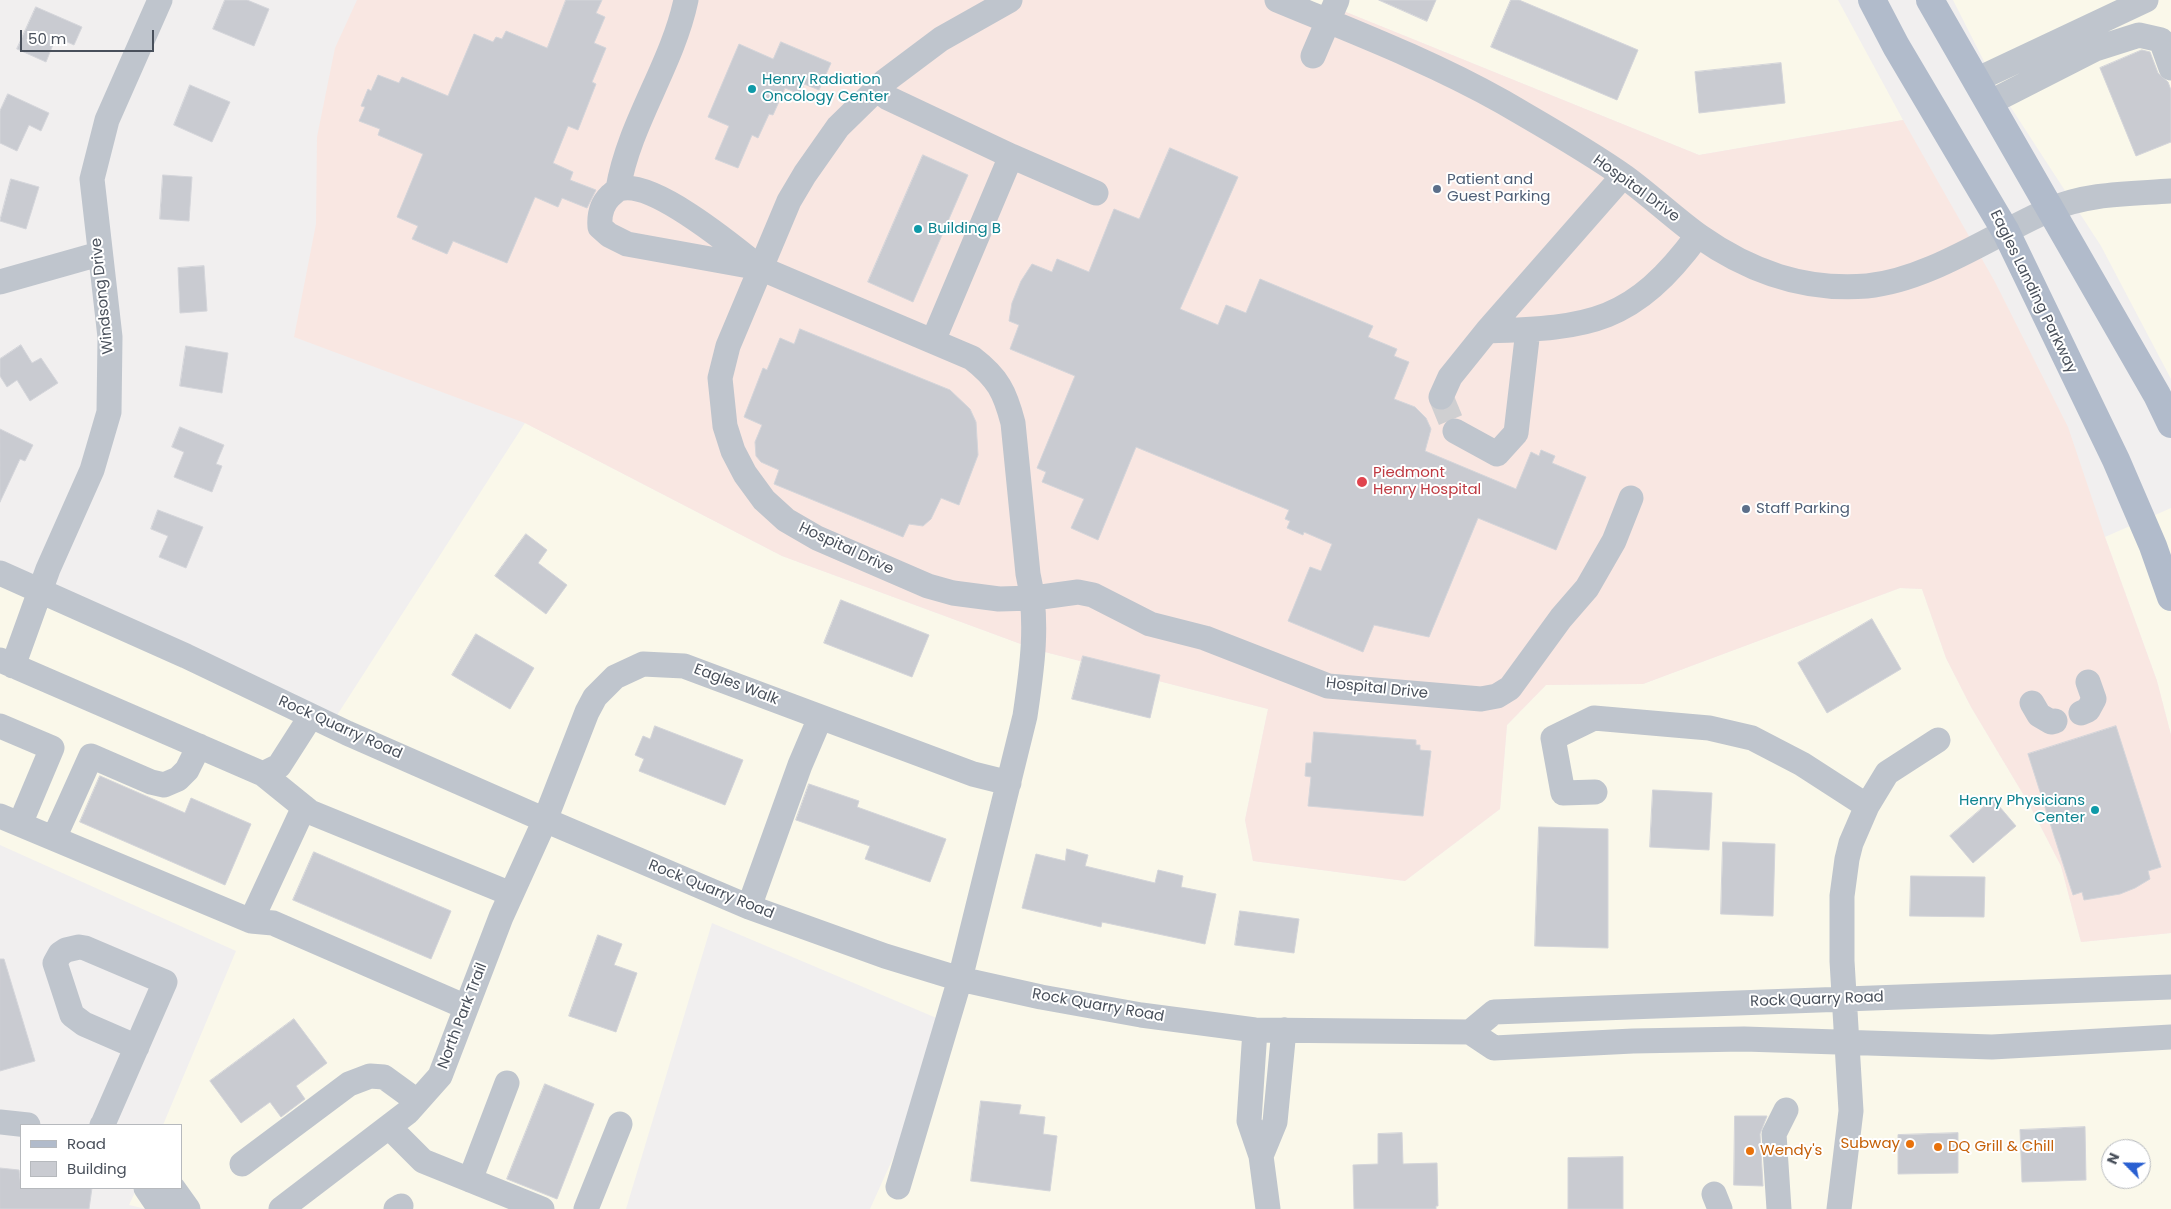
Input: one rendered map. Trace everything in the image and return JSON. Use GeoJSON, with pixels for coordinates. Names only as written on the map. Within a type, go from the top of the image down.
{"type":"FeatureCollection","features":[{"type":"Feature","properties":{"kind":"main road","name":"Eagles Landing Parkway"},"geometry":{"type":"LineString","coordinates":[[1872,0],[1896,46],[2006,232],[2116,460],[2153,546],[2171,596]]}},
{"type":"Feature","properties":{"kind":"main road"},"geometry":{"type":"LineString","coordinates":[[1930,0],[2171,424]]}},
{"type":"Feature","properties":{"kind":"street","name":"Windsong Drive"},"geometry":{"type":"LineString","coordinates":[[7,663],[41,592],[48,569],[92,470],[109,412],[110,337],[99,254],[92,178],[107,120],[160,0]]}},
{"type":"Feature","properties":{"kind":"street"},"geometry":{"type":"LineString","coordinates":[[686,0],[680,27],[622,164],[618,189],[606,200],[599,214],[600,227],[609,235],[627,244],[760,268],[972,358],[990,372],[1008,400],[1017,446],[1028,574],[1034,598],[1030,682],[1025,716],[960,979],[898,1187]]}},
{"type":"Feature","properties":{"kind":"street","name":"Hospital Drive"},"geometry":{"type":"LineString","coordinates":[[1010,0],[941,39],[876,88],[838,127],[804,174],[789,201],[760,268],[728,346],[720,378],[726,426],[733,451],[745,474],[764,500],[786,520],[817,538],[928,586],[976,596],[1034,598],[1078,592],[1093,594],[1150,624],[1205,638],[1328,686],[1481,698],[1497,696],[1510,688],[1561,618],[1587,588],[1608,553],[1631,498]]}},
{"type":"Feature","properties":{"kind":"street","name":"Hospital Drive"},"geometry":{"type":"LineString","coordinates":[[1277,0],[1333,11],[1463,80],[1623,176],[1698,235],[1737,260],[1770,276],[1831,287],[1868,286],[1903,278],[1936,265],[2050,210],[2082,198],[2171,191]]}},
{"type":"Feature","properties":{"kind":"street"},"geometry":{"type":"LineString","coordinates":[[1976,80],[2146,0]]}},
{"type":"Feature","properties":{"kind":"street"},"geometry":{"type":"LineString","coordinates":[[1313,56],[1333,11]]}},
{"type":"Feature","properties":{"kind":"street"},"geometry":{"type":"LineString","coordinates":[[1989,103],[2095,49],[2139,35],[2161,40],[2171,68]]}},
{"type":"Feature","properties":{"kind":"street"},"geometry":{"type":"LineString","coordinates":[[876,88],[888,98],[1011,156],[1096,193]]}},
{"type":"Feature","properties":{"kind":"street"},"geometry":{"type":"LineString","coordinates":[[933,341],[1011,156]]}},
{"type":"Feature","properties":{"kind":"street"},"geometry":{"type":"LineString","coordinates":[[1441,397],[1450,376],[1487,331],[1623,176]]}},
{"type":"Feature","properties":{"kind":"street"},"geometry":{"type":"LineString","coordinates":[[618,189],[633,188],[661,198],[714,232],[760,268]]}},
{"type":"Feature","properties":{"kind":"street"},"geometry":{"type":"LineString","coordinates":[[1487,331],[1528,330],[1577,325],[1593,321],[1632,303],[1662,280],[1698,235]]}},
{"type":"Feature","properties":{"kind":"street"},"geometry":{"type":"LineString","coordinates":[[0,282],[99,254]]}},
{"type":"Feature","properties":{"kind":"street"},"geometry":{"type":"LineString","coordinates":[[1455,431],[1497,454],[1516,433],[1528,330]]}},
{"type":"Feature","properties":{"kind":"street","name":"Rock Quarry Road"},"geometry":{"type":"LineString","coordinates":[[0,573],[186,656],[311,716],[545,820],[749,907],[885,956],[960,979],[1141,1015],[1255,1030],[1470,1032],[1494,1012],[2171,987]]}},
{"type":"Feature","properties":{"kind":"street"},"geometry":{"type":"LineString","coordinates":[[7,663],[263,774],[310,812],[511,894]]}},
{"type":"Feature","properties":{"kind":"street","name":"Eagles Walk"},"geometry":{"type":"LineString","coordinates":[[545,820],[591,704],[614,677],[643,664],[679,665],[706,672],[820,718],[972,774],[1009,783]]}},
{"type":"Feature","properties":{"kind":"street"},"geometry":{"type":"LineString","coordinates":[[2081,712],[2088,710],[2094,699],[2088,682]]}},
{"type":"Feature","properties":{"kind":"street"},"geometry":{"type":"LineString","coordinates":[[2032,704],[2039,715],[2051,722],[2055,721]]}},
{"type":"Feature","properties":{"kind":"street"},"geometry":{"type":"LineString","coordinates":[[263,774],[279,766],[311,716]]}},
{"type":"Feature","properties":{"kind":"street"},"geometry":{"type":"LineString","coordinates":[[749,907],[800,765],[820,718]]}},
{"type":"Feature","properties":{"kind":"street"},"geometry":{"type":"LineString","coordinates":[[1595,792],[1563,793],[1553,738],[1594,718],[1709,728],[1752,738],[1802,764],[1867,806]]}},
{"type":"Feature","properties":{"kind":"street"},"geometry":{"type":"LineString","coordinates":[[0,726],[52,748],[10,820],[251,921],[273,923],[466,1007]]}},
{"type":"Feature","properties":{"kind":"street"},"geometry":{"type":"LineString","coordinates":[[1839,1209],[1851,1111],[1842,961],[1842,896],[1851,843],[1867,806],[1887,773],[1938,740]]}},
{"type":"Feature","properties":{"kind":"street"},"geometry":{"type":"LineString","coordinates":[[54,838],[91,756],[152,782],[164,784],[178,780],[187,770],[199,746]]}},
{"type":"Feature","properties":{"kind":"street"},"geometry":{"type":"LineString","coordinates":[[251,921],[304,807]]}},
{"type":"Feature","properties":{"kind":"street","name":"North Park Trail"},"geometry":{"type":"LineString","coordinates":[[281,1209],[408,1112],[440,1076],[511,894],[545,820]]}},
{"type":"Feature","properties":{"kind":"street"},"geometry":{"type":"LineString","coordinates":[[109,1123],[137,1047],[165,982],[85,948],[72,948],[60,954],[56,959],[55,969],[72,1015],[84,1024],[137,1047]]}},
{"type":"Feature","properties":{"kind":"street"},"geometry":{"type":"LineString","coordinates":[[1255,1030],[1249,1120],[1261,1156],[1268,1209]]}},
{"type":"Feature","properties":{"kind":"street"},"geometry":{"type":"LineString","coordinates":[[1261,1156],[1275,1122],[1284,1030]]}},
{"type":"Feature","properties":{"kind":"street"},"geometry":{"type":"LineString","coordinates":[[1470,1032],[1494,1048],[1652,1040],[1848,1041],[1992,1047],[2171,1037]]}},
{"type":"Feature","properties":{"kind":"street"},"geometry":{"type":"LineString","coordinates":[[242,1164],[349,1084],[370,1076],[384,1077],[418,1101]]}},
{"type":"Feature","properties":{"kind":"street"},"geometry":{"type":"LineString","coordinates":[[470,1180],[507,1083]]}},
{"type":"Feature","properties":{"kind":"street"},"geometry":{"type":"LineString","coordinates":[[1778,1209],[1774,1134],[1786,1110]]}},
{"type":"Feature","properties":{"kind":"street"},"geometry":{"type":"LineString","coordinates":[[0,1122],[20,1124]]}},
{"type":"Feature","properties":{"kind":"street"},"geometry":{"type":"LineString","coordinates":[[586,1209],[620,1124]]}},
{"type":"Feature","properties":{"kind":"street"},"geometry":{"type":"LineString","coordinates":[[388,1127],[423,1161],[542,1209]]}},
{"type":"Feature","properties":{"kind":"street"},"geometry":{"type":"LineString","coordinates":[[147,1189],[160,1209]]}},
{"type":"Feature","properties":{"kind":"street"},"geometry":{"type":"LineString","coordinates":[[174,1189],[188,1209]]}},
{"type":"Feature","properties":{"kind":"shaded area","name":"Piedmont Henry Hospital"},"geometry":{"type":"Polygon","coordinates":[[[357,0],[1303,0],[1346,12],[1699,155],[1903,120],[1995,282],[2068,427],[2157,681],[2171,735],[2171,933],[2081,942],[2061,866],[2029,804],[1971,707],[1946,658],[1922,589],[1900,588],[1643,684],[1546,685],[1507,725],[1500,809],[1405,881],[1253,861],[1245,820],[1268,709],[1037,650],[782,556],[525,423],[294,337],[316,224],[317,137],[335,48],[357,0]]]}},
{"type":"Feature","properties":{"kind":"shaded area"},"geometry":{"type":"Polygon","coordinates":[[[1303,0],[1838,0],[1903,120],[1699,155],[1346,12],[1303,0]]]}},
{"type":"Feature","properties":{"kind":"shaded area"},"geometry":{"type":"Polygon","coordinates":[[[1953,0],[2171,0],[2171,379],[2101,246],[1995,83],[1953,0]]]}},
{"type":"Feature","properties":{"kind":"shaded area"},"geometry":{"type":"Polygon","coordinates":[[[525,423],[782,556],[1037,650],[1268,709],[1245,820],[1253,861],[1405,881],[1500,809],[1507,725],[1546,685],[1643,684],[1900,588],[1922,589],[1946,658],[1971,707],[2029,804],[2061,866],[2081,942],[2171,933],[2171,1209],[870,1209],[953,1025],[712,923],[626,1209],[146,1209],[129,1205],[137,1189],[182,1189],[182,1124],[163,1124],[236,951],[0,845],[0,582],[332,723],[525,423]]]}},
{"type":"Feature","properties":{"kind":"shaded area"},"geometry":{"type":"Polygon","coordinates":[[[2171,508],[2171,735],[2157,681],[2105,537],[2171,508]]]}},
{"type":"Feature","properties":{"kind":"building"},"geometry":{"type":"Polygon","coordinates":[[[225,0],[247,0],[269,9],[254,46],[213,29],[225,0]]]}},
{"type":"Feature","properties":{"kind":"building"},"geometry":{"type":"Polygon","coordinates":[[[566,0],[602,0],[596,13],[605,17],[594,43],[606,48],[592,82],[596,84],[578,130],[568,126],[553,163],[573,172],[570,180],[596,190],[587,208],[562,198],[558,207],[535,197],[507,263],[453,241],[447,254],[412,239],[418,226],[397,217],[423,154],[378,135],[380,129],[359,121],[365,107],[361,106],[368,89],[371,91],[378,75],[399,83],[402,77],[448,96],[474,34],[493,42],[496,37],[502,39],[506,31],[547,48],[566,0]]]}},
{"type":"Feature","properties":{"kind":"building"},"geometry":{"type":"Polygon","coordinates":[[[1379,0],[1436,0],[1427,21],[1379,0]]]}},
{"type":"Feature","properties":{"kind":"building"},"geometry":{"type":"Polygon","coordinates":[[[1511,0],[1519,0],[1638,50],[1617,100],[1491,47],[1511,0]]]}},
{"type":"Feature","properties":{"kind":"building"},"geometry":{"type":"Polygon","coordinates":[[[36,7],[82,27],[74,45],[56,37],[46,62],[17,49],[36,7]]]}},
{"type":"Feature","properties":{"kind":"building","name":"Henry Radiation Oncology Center"},"geometry":{"type":"Polygon","coordinates":[[[781,42],[831,63],[819,90],[804,84],[800,94],[785,88],[773,115],[769,114],[758,138],[752,135],[738,168],[715,159],[729,126],[708,117],[739,44],[773,59],[781,42]]]}},
{"type":"Feature","properties":{"kind":"building"},"geometry":{"type":"Polygon","coordinates":[[[2142,50],[2150,52],[2158,73],[2168,82],[2171,90],[2171,142],[2136,156],[2100,68],[2142,50]]]}},
{"type":"Feature","properties":{"kind":"building"},"geometry":{"type":"Polygon","coordinates":[[[1781,63],[1785,103],[1699,113],[1695,72],[1781,63]]]}},
{"type":"Feature","properties":{"kind":"building"},"geometry":{"type":"Polygon","coordinates":[[[190,85],[230,102],[212,142],[174,125],[190,85]]]}},
{"type":"Feature","properties":{"kind":"building"},"geometry":{"type":"Polygon","coordinates":[[[8,94],[49,113],[41,131],[29,125],[17,151],[0,143],[0,111],[8,94]]]}},
{"type":"Feature","properties":{"kind":"building"},"geometry":{"type":"Polygon","coordinates":[[[1170,148],[1238,177],[1180,309],[1218,325],[1226,305],[1246,313],[1260,279],[1373,326],[1368,337],[1397,349],[1394,356],[1409,362],[1394,399],[1415,407],[1426,418],[1431,429],[1425,451],[1516,489],[1531,452],[1539,456],[1541,450],[1555,456],[1552,463],[1586,477],[1556,550],[1478,518],[1429,637],[1374,625],[1363,652],[1288,621],[1310,567],[1321,571],[1332,544],[1304,532],[1303,535],[1287,528],[1290,521],[1285,519],[1289,510],[1136,447],[1098,540],[1071,528],[1084,499],[1042,482],[1046,472],[1037,468],[1075,376],[1010,349],[1019,325],[1009,321],[1012,303],[1021,281],[1032,264],[1052,272],[1057,259],[1089,272],[1114,209],[1139,219],[1170,148]]]}},
{"type":"Feature","properties":{"kind":"building","name":"Building B"},"geometry":{"type":"Polygon","coordinates":[[[923,155],[968,175],[913,302],[868,282],[923,155]]]}},
{"type":"Feature","properties":{"kind":"building"},"geometry":{"type":"Polygon","coordinates":[[[163,175],[192,177],[189,221],[160,219],[163,175]]]}},
{"type":"Feature","properties":{"kind":"building"},"geometry":{"type":"Polygon","coordinates":[[[11,179],[39,187],[26,229],[0,221],[11,179]]]}},
{"type":"Feature","properties":{"kind":"building"},"geometry":{"type":"Polygon","coordinates":[[[204,266],[207,311],[180,313],[178,268],[204,266]]]}},
{"type":"Feature","properties":{"kind":"building"},"geometry":{"type":"Polygon","coordinates":[[[800,329],[950,390],[970,409],[976,422],[978,455],[959,505],[941,498],[931,519],[923,526],[909,524],[903,537],[774,484],[779,470],[761,462],[756,456],[755,442],[762,425],[744,417],[763,368],[767,370],[780,338],[794,344],[800,329]]]}},
{"type":"Feature","properties":{"kind":"building"},"geometry":{"type":"Polygon","coordinates":[[[21,345],[32,363],[41,358],[58,383],[30,401],[17,380],[7,387],[0,376],[0,359],[21,345]]]}},
{"type":"Feature","properties":{"kind":"building"},"geometry":{"type":"Polygon","coordinates":[[[186,346],[228,353],[222,393],[180,386],[186,346]]]}},
{"type":"Feature","properties":{"kind":"building"},"geometry":{"type":"Polygon","coordinates":[[[180,427],[224,445],[216,464],[222,466],[212,492],[174,477],[184,452],[172,447],[180,427]]]}},
{"type":"Feature","properties":{"kind":"building"},"geometry":{"type":"Polygon","coordinates":[[[0,429],[33,445],[25,461],[20,459],[0,502],[0,429]]]}},
{"type":"Feature","properties":{"kind":"building"},"geometry":{"type":"Polygon","coordinates":[[[158,510],[203,527],[186,568],[159,557],[168,536],[151,529],[158,510]]]}},
{"type":"Feature","properties":{"kind":"building"},"geometry":{"type":"Polygon","coordinates":[[[526,534],[547,550],[538,563],[567,585],[546,614],[495,576],[526,534]]]}},
{"type":"Feature","properties":{"kind":"building"},"geometry":{"type":"Polygon","coordinates":[[[841,600],[929,635],[912,677],[824,643],[841,600]]]}},
{"type":"Feature","properties":{"kind":"building"},"geometry":{"type":"Polygon","coordinates":[[[1872,619],[1901,669],[1827,713],[1798,663],[1872,619]]]}},
{"type":"Feature","properties":{"kind":"building"},"geometry":{"type":"Polygon","coordinates":[[[476,634],[534,668],[510,709],[452,675],[476,634]]]}},
{"type":"Feature","properties":{"kind":"building"},"geometry":{"type":"Polygon","coordinates":[[[1083,656],[1160,675],[1150,718],[1072,699],[1083,656]]]}},
{"type":"Feature","properties":{"kind":"building"},"geometry":{"type":"Polygon","coordinates":[[[655,726],[743,760],[725,805],[639,771],[644,759],[635,755],[643,736],[650,739],[655,726]]]}},
{"type":"Feature","properties":{"kind":"building","name":"Henry Physicians Center"},"geometry":{"type":"Polygon","coordinates":[[[2116,726],[2161,867],[2148,871],[2150,879],[2135,888],[2120,894],[2084,900],[2082,892],[2073,895],[2028,754],[2116,726]]]}},
{"type":"Feature","properties":{"kind":"building"},"geometry":{"type":"Polygon","coordinates":[[[1314,732],[1416,740],[1416,745],[1420,745],[1420,750],[1431,751],[1423,816],[1308,806],[1311,777],[1305,776],[1306,763],[1311,763],[1314,732]]]}},
{"type":"Feature","properties":{"kind":"building"},"geometry":{"type":"Polygon","coordinates":[[[100,776],[185,813],[191,798],[251,824],[225,885],[80,822],[100,776]]]}},
{"type":"Feature","properties":{"kind":"building"},"geometry":{"type":"Polygon","coordinates":[[[809,784],[859,801],[857,807],[946,839],[930,882],[865,859],[870,846],[796,820],[809,784]]]}},
{"type":"Feature","properties":{"kind":"building"},"geometry":{"type":"Polygon","coordinates":[[[1653,790],[1712,793],[1709,850],[1650,847],[1653,790]]]}},
{"type":"Feature","properties":{"kind":"building"},"geometry":{"type":"Polygon","coordinates":[[[1993,799],[2016,826],[1973,863],[1950,836],[1993,799]]]}},
{"type":"Feature","properties":{"kind":"building"},"geometry":{"type":"Polygon","coordinates":[[[1539,827],[1608,829],[1608,948],[1535,946],[1539,827]]]}},
{"type":"Feature","properties":{"kind":"building"},"geometry":{"type":"Polygon","coordinates":[[[1723,842],[1775,844],[1773,916],[1721,914],[1723,842]]]}},
{"type":"Feature","properties":{"kind":"building"},"geometry":{"type":"Polygon","coordinates":[[[1067,849],[1088,855],[1085,866],[1155,883],[1158,870],[1183,876],[1181,887],[1216,894],[1205,944],[1102,922],[1101,927],[1022,908],[1036,854],[1065,861],[1067,849]]]}},
{"type":"Feature","properties":{"kind":"building"},"geometry":{"type":"Polygon","coordinates":[[[314,852],[451,911],[431,959],[293,900],[314,852]]]}},
{"type":"Feature","properties":{"kind":"building"},"geometry":{"type":"Polygon","coordinates":[[[1911,876],[1985,877],[1984,917],[1910,916],[1911,876]]]}},
{"type":"Feature","properties":{"kind":"building"},"geometry":{"type":"Polygon","coordinates":[[[1240,911],[1299,919],[1294,953],[1235,945],[1240,911]]]}},
{"type":"Feature","properties":{"kind":"building"},"geometry":{"type":"Polygon","coordinates":[[[598,935],[622,944],[614,965],[637,973],[616,1032],[569,1016],[598,935]]]}},
{"type":"Feature","properties":{"kind":"building"},"geometry":{"type":"Polygon","coordinates":[[[0,959],[4,959],[35,1061],[0,1071],[0,959]]]}},
{"type":"Feature","properties":{"kind":"building"},"geometry":{"type":"Polygon","coordinates":[[[294,1019],[327,1063],[296,1086],[305,1099],[281,1117],[270,1102],[241,1123],[210,1081],[294,1019]]]}},
{"type":"Feature","properties":{"kind":"building"},"geometry":{"type":"Polygon","coordinates":[[[545,1084],[594,1104],[557,1199],[507,1179],[545,1084]]]}},
{"type":"Feature","properties":{"kind":"building"},"geometry":{"type":"Polygon","coordinates":[[[981,1101],[1021,1105],[1019,1114],[1045,1117],[1043,1134],[1057,1136],[1050,1191],[971,1181],[981,1101]]]}},
{"type":"Feature","properties":{"kind":"building","name":"Wendy's"},"geometry":{"type":"Polygon","coordinates":[[[1735,1116],[1767,1116],[1760,1134],[1763,1186],[1734,1185],[1735,1116]]]}},
{"type":"Feature","properties":{"kind":"building"},"geometry":{"type":"Polygon","coordinates":[[[2085,1127],[2086,1180],[2022,1182],[2020,1130],[2085,1127]]]}},
{"type":"Feature","properties":{"kind":"building"},"geometry":{"type":"Polygon","coordinates":[[[1402,1133],[1403,1164],[1437,1163],[1438,1206],[1436,1206],[1436,1209],[1354,1209],[1353,1165],[1378,1164],[1378,1134],[1402,1133]]]}},
{"type":"Feature","properties":{"kind":"building"},"geometry":{"type":"Polygon","coordinates":[[[1958,1133],[1958,1173],[1898,1174],[1898,1135],[1958,1133]]]}},
{"type":"Feature","properties":{"kind":"building"},"geometry":{"type":"Polygon","coordinates":[[[1623,1157],[1623,1209],[1568,1209],[1568,1158],[1623,1157]]]}},
{"type":"Feature","properties":{"kind":"building"},"geometry":{"type":"Polygon","coordinates":[[[0,1168],[19,1170],[20,1189],[92,1189],[89,1209],[0,1209],[0,1168]]]}},
{"type":"Feature","properties":{"kind":"tunnel"},"geometry":{"type":"LineString","coordinates":[[1441,397],[1455,431]]}},
{"type":"Feature","properties":{"kind":"place","name":"Henry Radiation Oncology Center"},"geometry":{"type":"Point","coordinates":[752,89]}},
{"type":"Feature","properties":{"kind":"place","name":"Patient and Guest Parking"},"geometry":{"type":"Point","coordinates":[1437,189]}},
{"type":"Feature","properties":{"kind":"place","name":"Building B"},"geometry":{"type":"Point","coordinates":[918,229]}},
{"type":"Feature","properties":{"kind":"place","name":"Piedmont Henry Hospital"},"geometry":{"type":"Point","coordinates":[1362,482]}},
{"type":"Feature","properties":{"kind":"place","name":"Staff Parking"},"geometry":{"type":"Point","coordinates":[1746,509]}},
{"type":"Feature","properties":{"kind":"place","name":"Henry Physicians Center"},"geometry":{"type":"Point","coordinates":[2095,810]}},
{"type":"Feature","properties":{"kind":"place","name":"Subway"},"geometry":{"type":"Point","coordinates":[1910,1144]}},
{"type":"Feature","properties":{"kind":"place","name":"DQ Grill & Chill"},"geometry":{"type":"Point","coordinates":[1938,1147]}},
{"type":"Feature","properties":{"kind":"place","name":"Wendy's"},"geometry":{"type":"Point","coordinates":[1750,1151]}}]}
